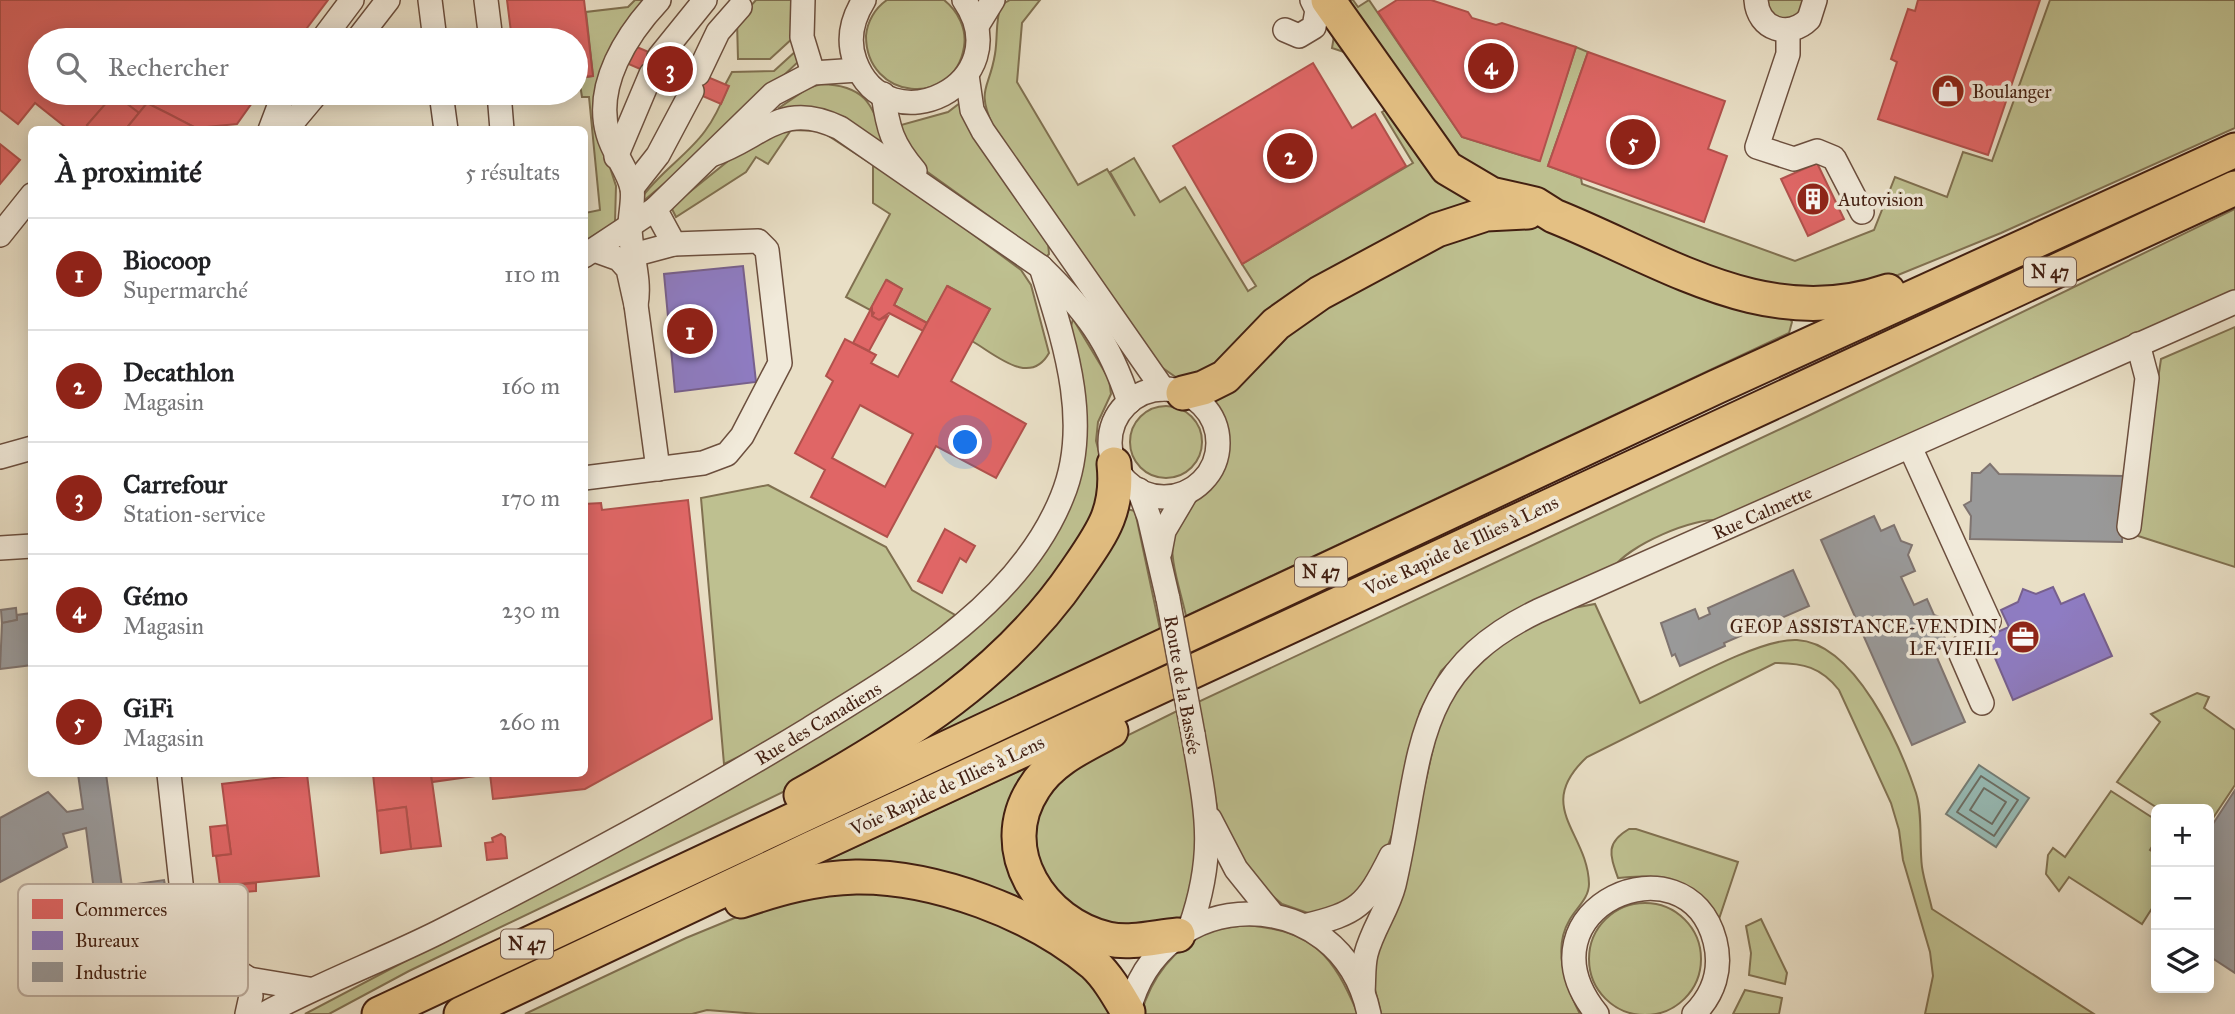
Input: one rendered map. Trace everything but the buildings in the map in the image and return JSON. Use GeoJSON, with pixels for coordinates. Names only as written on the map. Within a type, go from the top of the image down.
{"type":"FeatureCollection","features":[{"type":"Feature","properties":{"kind":"highway"},"geometry":{"type":"LineString","coordinates":[[1323,11],[1447,167],[1491,194],[1535,204],[1555,216],[1727,291],[1797,304],[1843,303],[1886,291],[1918,278],[1968,271]]}},
{"type":"Feature","properties":{"kind":"highway","name":"N 47"},"geometry":{"type":"LineString","coordinates":[[379,1014],[1968,271],[2235,150]]}},
{"type":"Feature","properties":{"kind":"highway","name":"Voie Rapide de Illies à Lens"},"geometry":{"type":"LineString","coordinates":[[461,1014],[1254,642],[2235,188]]}},
{"type":"Feature","properties":{"kind":"highway"},"geometry":{"type":"LineString","coordinates":[[1173,391],[1203,388],[1225,377],[1276,324],[1320,293],[1437,230],[1486,214],[1532,212],[1555,216]]}},
{"type":"Feature","properties":{"kind":"highway"},"geometry":{"type":"LineString","coordinates":[[676,877],[711,842],[840,773],[935,713],[1002,659],[1058,598],[1096,541],[1110,514],[1117,491],[1114,464]]}},
{"type":"Feature","properties":{"kind":"highway"},"geometry":{"type":"LineString","coordinates":[[1184,931],[1119,940],[1090,933],[1069,922],[1040,898],[1030,881],[1022,860],[1020,820],[1034,786],[1059,761],[1226,673],[1254,642]]}},
{"type":"Feature","properties":{"kind":"highway"},"geometry":{"type":"LineString","coordinates":[[669,916],[700,917],[788,886],[822,879],[857,877],[929,885],[962,894],[1030,922],[1067,944],[1095,965],[1128,1013]]}},
{"type":"Feature","properties":{"kind":"street"},"geometry":{"type":"LineString","coordinates":[[332,28],[352,0]]}},
{"type":"Feature","properties":{"kind":"street"},"geometry":{"type":"LineString","coordinates":[[366,28],[388,0]]}},
{"type":"Feature","properties":{"kind":"street"},"geometry":{"type":"LineString","coordinates":[[430,0],[434,28]]}},
{"type":"Feature","properties":{"kind":"street"},"geometry":{"type":"LineString","coordinates":[[486,0],[490,28]]}},
{"type":"Feature","properties":{"kind":"street"},"geometry":{"type":"LineString","coordinates":[[636,305],[640,287],[630,228],[632,188],[607,132],[607,96],[609,81],[634,28],[659,0]]}},
{"type":"Feature","properties":{"kind":"street"},"geometry":{"type":"LineString","coordinates":[[634,28],[677,0]]}},
{"type":"Feature","properties":{"kind":"street"},"geometry":{"type":"LineString","coordinates":[[617,157],[655,65],[705,0]]}},
{"type":"Feature","properties":{"kind":"street"},"geometry":{"type":"LineString","coordinates":[[803,0],[802,37],[813,73]]}},
{"type":"Feature","properties":{"kind":"street"},"geometry":{"type":"LineString","coordinates":[[864,0],[856,13],[851,32],[852,51],[858,70],[883,94],[900,101],[919,103],[938,99],[954,89],[967,75],[978,44],[977,26],[964,0]]}},
{"type":"Feature","properties":{"kind":"street"},"geometry":{"type":"LineString","coordinates":[[977,26],[993,0]]}},
{"type":"Feature","properties":{"kind":"street"},"geometry":{"type":"LineString","coordinates":[[1756,0],[1758,12],[1764,22],[1788,31],[1809,19],[1815,0]]}},
{"type":"Feature","properties":{"kind":"street"},"geometry":{"type":"LineString","coordinates":[[632,188],[658,155],[718,32],[740,7]]}},
{"type":"Feature","properties":{"kind":"street"},"geometry":{"type":"LineString","coordinates":[[1285,30],[1299,36],[1323,11]]}},
{"type":"Feature","properties":{"kind":"street"},"geometry":{"type":"LineString","coordinates":[[1788,31],[1788,54],[1757,147],[1794,159],[1816,151],[1834,158],[1862,212]]}},
{"type":"Feature","properties":{"kind":"street"},"geometry":{"type":"LineString","coordinates":[[589,253],[655,209],[773,94],[813,73],[858,70]]}},
{"type":"Feature","properties":{"kind":"street"},"geometry":{"type":"LineString","coordinates":[[967,75],[972,110],[983,131],[1173,391],[1205,407],[1213,421],[1218,437],[1217,454],[1211,469],[1187,492],[1154,496],[1139,490],[1124,479],[1114,464],[1110,447],[1112,430],[1118,415],[1129,402],[1144,392],[1173,391]]}},
{"type":"Feature","properties":{"kind":"street"},"geometry":{"type":"LineString","coordinates":[[883,94],[888,131],[900,153],[931,190]]}},
{"type":"Feature","properties":{"kind":"street"},"geometry":{"type":"LineString","coordinates":[[272,126],[279,105]]}},
{"type":"Feature","properties":{"kind":"street"},"geometry":{"type":"LineString","coordinates":[[289,126],[307,105]]}},
{"type":"Feature","properties":{"kind":"street"},"geometry":{"type":"LineString","coordinates":[[443,105],[445,126]]}},
{"type":"Feature","properties":{"kind":"street"},"geometry":{"type":"LineString","coordinates":[[500,105],[502,126]]}},
{"type":"Feature","properties":{"kind":"street"},"geometry":{"type":"LineString","coordinates":[[711,155],[734,148],[757,130],[778,120],[809,117],[840,128],[1041,267],[1070,295],[1098,330],[1115,361],[1129,402]]}},
{"type":"Feature","properties":{"kind":"street"},"geometry":{"type":"LineString","coordinates":[[0,213],[28,179]]}},
{"type":"Feature","properties":{"kind":"street"},"geometry":{"type":"LineString","coordinates":[[0,234],[28,200]]}},
{"type":"Feature","properties":{"kind":"street"},"geometry":{"type":"LineString","coordinates":[[655,209],[674,244]]}},
{"type":"Feature","properties":{"kind":"street"},"geometry":{"type":"LineString","coordinates":[[588,477],[703,463],[727,454],[742,436],[780,363],[767,250],[758,241],[674,244],[633,255]]}},
{"type":"Feature","properties":{"kind":"street"},"geometry":{"type":"LineString","coordinates":[[589,253],[619,259],[628,269],[636,305],[658,468]]}},
{"type":"Feature","properties":{"kind":"street","name":"Rue des Canadiens"},"geometry":{"type":"LineString","coordinates":[[264,1014],[309,989],[438,932],[741,770],[908,668],[957,631],[1012,575],[1044,533],[1064,494],[1073,450],[1074,401],[1065,345],[1041,267]]}},
{"type":"Feature","properties":{"kind":"street","name":"Rue Calmette"},"geometry":{"type":"LineString","coordinates":[[1366,1003],[1365,956],[1393,887],[1426,727],[1445,686],[1483,642],[1538,611],[2235,302]]}},
{"type":"Feature","properties":{"kind":"street"},"geometry":{"type":"LineString","coordinates":[[2129,527],[2147,379],[2138,344]]}},
{"type":"Feature","properties":{"kind":"street"},"geometry":{"type":"LineString","coordinates":[[1910,447],[1989,621],[1959,650],[1982,703]]}},
{"type":"Feature","properties":{"kind":"street"},"geometry":{"type":"LineString","coordinates":[[0,457],[28,450]]}},
{"type":"Feature","properties":{"kind":"street","name":"Route de la Bassée"},"geometry":{"type":"LineString","coordinates":[[1139,490],[1159,557],[1168,599],[1207,813],[1207,871],[1184,931]]}},
{"type":"Feature","properties":{"kind":"street","name":"Route de la Bassée"},"geometry":{"type":"LineString","coordinates":[[1159,557],[1164,531],[1187,492]]}},
{"type":"Feature","properties":{"kind":"street"},"geometry":{"type":"LineString","coordinates":[[0,548],[28,546]]}},
{"type":"Feature","properties":{"kind":"street"},"geometry":{"type":"LineString","coordinates":[[169,777],[181,884]]}},
{"type":"Feature","properties":{"kind":"street","name":"Route de la Bassée"},"geometry":{"type":"LineString","coordinates":[[1207,813],[1236,869],[1273,915]]}},
{"type":"Feature","properties":{"kind":"street","name":"Rue Calmette"},"geometry":{"type":"LineString","coordinates":[[1304,926],[1333,919],[1356,909],[1373,892],[1404,831]]}},
{"type":"Feature","properties":{"kind":"street"},"geometry":{"type":"LineString","coordinates":[[1597,1014],[1582,995],[1574,973],[1574,947],[1583,923],[1604,901],[1622,891],[1647,887],[1667,890],[1689,902],[1712,929],[1718,954],[1716,979],[1706,1002],[1694,1014]]}},
{"type":"Feature","properties":{"kind":"street"},"geometry":{"type":"LineString","coordinates":[[1128,1013],[1148,965],[1184,931],[1230,914],[1273,915],[1304,926],[1339,953],[1366,1003]]}},
{"type":"Feature","properties":{"kind":"street"},"geometry":{"type":"LineString","coordinates":[[247,1014],[251,996],[249,979],[309,989]]}},
{"type":"Feature","properties":{"kind":"green space"},"geometry":{"type":"Polygon","coordinates":[[[635,0],[648,0],[632,18],[603,146],[616,186],[615,222],[588,239],[588,212],[600,210],[588,97],[588,77],[593,76],[586,12],[628,7],[635,0]]]}},
{"type":"Feature","properties":{"kind":"green space"},"geometry":{"type":"Polygon","coordinates":[[[756,0],[795,0],[795,36],[770,59],[738,59],[737,21],[756,0]]]}},
{"type":"Feature","properties":{"kind":"green space"},"geometry":{"type":"Polygon","coordinates":[[[887,0],[944,0],[953,9],[963,27],[965,40],[957,67],[944,80],[929,88],[911,89],[894,84],[880,73],[870,57],[866,36],[872,16],[887,0]]]}},
{"type":"Feature","properties":{"kind":"green space"},"geometry":{"type":"Polygon","coordinates":[[[1010,0],[1040,0],[1022,23],[1017,82],[1078,185],[1107,169],[1135,216],[1110,172],[1134,158],[1160,202],[1185,187],[1248,291],[1256,286],[1242,264],[1413,163],[1382,112],[1389,108],[1347,53],[1332,48],[1334,36],[1480,196],[1235,355],[1180,380],[1157,364],[993,127],[985,104],[985,89],[995,54],[999,11],[1001,5],[1010,0]]]}},
{"type":"Feature","properties":{"kind":"green space"},"geometry":{"type":"Polygon","coordinates":[[[1342,0],[1353,0],[1358,7],[1369,0],[1462,137],[1539,161],[1576,47],[1588,52],[1548,166],[1581,178],[1582,184],[1795,261],[1874,230],[1895,177],[1947,197],[1963,152],[1992,161],[2050,0],[2235,0],[2235,128],[2001,233],[1898,275],[1854,288],[1757,286],[1466,174],[1342,0]]]}},
{"type":"Feature","properties":{"kind":"green space"},"geometry":{"type":"Polygon","coordinates":[[[1766,0],[1805,0],[1796,17],[1781,20],[1769,11],[1766,0]]]}},
{"type":"Feature","properties":{"kind":"green space"},"geometry":{"type":"Polygon","coordinates":[[[797,50],[799,61],[709,146],[641,203],[640,200],[648,190],[709,126],[728,87],[725,85],[732,72],[774,71],[797,50]]]}},
{"type":"Feature","properties":{"kind":"green space"},"geometry":{"type":"Polygon","coordinates":[[[821,84],[857,92],[871,107],[883,141],[879,145],[782,112],[779,108],[808,88],[821,84]]]}},
{"type":"Feature","properties":{"kind":"green space"},"geometry":{"type":"Polygon","coordinates":[[[960,103],[1048,243],[1049,254],[1046,257],[922,168],[899,131],[901,125],[948,112],[960,103]]]}},
{"type":"Feature","properties":{"kind":"green space"},"geometry":{"type":"Polygon","coordinates":[[[797,125],[839,135],[1021,270],[1031,285],[1049,353],[1041,363],[1023,368],[1012,365],[972,341],[990,309],[948,286],[927,323],[894,305],[902,289],[887,280],[870,310],[846,297],[890,214],[873,203],[873,165],[821,131],[791,130],[768,164],[756,157],[746,172],[676,217],[671,207],[753,141],[797,125]]]}},
{"type":"Feature","properties":{"kind":"green space"},"geometry":{"type":"Polygon","coordinates":[[[2235,209],[2235,291],[1722,520],[1695,523],[1662,534],[1632,551],[1612,569],[1502,618],[1474,639],[1441,671],[1420,711],[1393,832],[1382,861],[1356,901],[1321,914],[1308,913],[1282,904],[1257,883],[1218,813],[1198,702],[1808,416],[2235,209]]]}},
{"type":"Feature","properties":{"kind":"green space"},"geometry":{"type":"Polygon","coordinates":[[[1502,220],[1547,227],[1595,252],[1708,293],[1785,310],[1792,322],[1789,333],[1186,616],[1173,562],[1174,530],[1183,512],[1216,477],[1226,454],[1225,430],[1208,396],[1258,349],[1420,246],[1502,220]]]}},
{"type":"Feature","properties":{"kind":"green space"},"geometry":{"type":"Polygon","coordinates":[[[1073,319],[1109,379],[1111,394],[1098,422],[1096,441],[1103,467],[1105,499],[1011,642],[808,780],[409,971],[329,1014],[305,1014],[643,836],[1019,583],[1056,534],[1072,491],[1068,337],[1073,319]]]}},
{"type":"Feature","properties":{"kind":"green space"},"geometry":{"type":"Polygon","coordinates":[[[2235,327],[2235,567],[2135,535],[2161,359],[2235,327]]]}},
{"type":"Feature","properties":{"kind":"green space"},"geometry":{"type":"Polygon","coordinates":[[[1173,406],[1192,416],[1200,428],[1200,456],[1192,468],[1180,476],[1159,478],[1140,468],[1132,456],[1130,435],[1140,416],[1152,408],[1173,406]]]}},
{"type":"Feature","properties":{"kind":"green space"},"geometry":{"type":"Polygon","coordinates":[[[768,485],[886,547],[912,590],[955,615],[901,658],[844,697],[785,733],[724,764],[701,498],[768,485]]]}},
{"type":"Feature","properties":{"kind":"green space"},"geometry":{"type":"Polygon","coordinates":[[[1123,508],[1135,511],[1160,629],[885,760],[1123,508]]]}},
{"type":"Feature","properties":{"kind":"green space"},"geometry":{"type":"Polygon","coordinates":[[[1595,604],[1640,703],[1740,655],[1781,641],[1797,640],[1818,645],[1838,658],[1856,677],[1887,724],[1909,773],[1918,802],[1922,867],[1932,909],[2094,1014],[1925,1014],[1933,976],[1930,952],[1903,860],[1899,830],[1891,803],[1839,690],[1825,676],[1811,668],[1775,663],[1587,757],[1572,775],[1564,791],[1564,805],[1567,820],[1581,849],[1589,884],[1587,894],[1564,932],[1561,956],[1566,980],[1580,1014],[1381,1014],[1373,981],[1374,950],[1422,797],[1440,718],[1467,671],[1513,635],[1568,609],[1595,604]]]}},
{"type":"Feature","properties":{"kind":"green space"},"geometry":{"type":"Polygon","coordinates":[[[2197,693],[2209,697],[2204,708],[2235,730],[2235,785],[2214,816],[2214,804],[2151,804],[2117,782],[2160,722],[2151,714],[2197,693]]]}},
{"type":"Feature","properties":{"kind":"green space"},"geometry":{"type":"Polygon","coordinates":[[[1177,711],[1197,818],[1201,871],[1182,916],[1172,923],[1160,928],[1097,922],[1069,906],[1041,873],[1033,824],[1044,797],[1065,772],[1096,751],[1177,711]]]}},
{"type":"Feature","properties":{"kind":"green space"},"geometry":{"type":"Polygon","coordinates":[[[1039,762],[1025,784],[1039,911],[812,867],[1039,762]]]}},
{"type":"Feature","properties":{"kind":"green space"},"geometry":{"type":"Polygon","coordinates":[[[2111,791],[2151,817],[2151,910],[2142,924],[2069,877],[2059,891],[2046,874],[2048,855],[2053,848],[2065,857],[2111,791]]]}},
{"type":"Feature","properties":{"kind":"green space"},"geometry":{"type":"Polygon","coordinates":[[[1629,829],[1738,862],[1719,919],[1697,896],[1675,882],[1650,877],[1618,878],[1613,863],[1613,845],[1621,834],[1629,829]]]}},
{"type":"Feature","properties":{"kind":"green space"},"geometry":{"type":"Polygon","coordinates":[[[823,894],[895,894],[956,907],[1080,961],[1115,1014],[758,1014],[707,1010],[692,1014],[525,1014],[686,938],[754,910],[823,894]]]}},
{"type":"Feature","properties":{"kind":"green space"},"geometry":{"type":"Polygon","coordinates":[[[1645,903],[1666,908],[1684,920],[1696,938],[1701,959],[1696,980],[1684,998],[1666,1010],[1645,1015],[1624,1010],[1606,998],[1594,980],[1589,959],[1594,938],[1606,920],[1624,908],[1645,903]]]}},
{"type":"Feature","properties":{"kind":"green space"},"geometry":{"type":"Polygon","coordinates":[[[1761,919],[1787,973],[1785,984],[1749,975],[1751,953],[1746,926],[1761,919]]]}},
{"type":"Feature","properties":{"kind":"green space"},"geometry":{"type":"Polygon","coordinates":[[[1247,925],[1289,933],[1318,950],[1339,976],[1358,1014],[1141,1014],[1158,976],[1185,946],[1213,930],[1247,925]]]}},
{"type":"Feature","properties":{"kind":"green space"},"geometry":{"type":"Polygon","coordinates":[[[1745,990],[1782,998],[1779,1014],[1733,1014],[1745,990]]]}},
{"type":"Feature","properties":{"kind":"water"},"geometry":{"type":"Polygon","coordinates":[[[1979,765],[2029,798],[1996,847],[1946,814],[1979,765]]]}},
{"type":"Feature","properties":{"kind":"place","name":"Gémo"},"geometry":{"type":"Point","coordinates":[1491,66]}},
{"type":"Feature","properties":{"kind":"place","name":"Carrefour"},"geometry":{"type":"Point","coordinates":[670,69]}},
{"type":"Feature","properties":{"kind":"place","name":"Boulanger"},"geometry":{"type":"Point","coordinates":[1948,91]}},
{"type":"Feature","properties":{"kind":"place","name":"GiFi"},"geometry":{"type":"Point","coordinates":[1633,142]}},
{"type":"Feature","properties":{"kind":"place","name":"Decathlon"},"geometry":{"type":"Point","coordinates":[1290,156]}},
{"type":"Feature","properties":{"kind":"place","name":"Autovision"},"geometry":{"type":"Point","coordinates":[1813,199]}},
{"type":"Feature","properties":{"kind":"place","name":"Biocoop"},"geometry":{"type":"Point","coordinates":[690,331]}},
{"type":"Feature","properties":{"kind":"place","name":"GEOP ASSISTANCE-VENDIN LE VIEIL"},"geometry":{"type":"Point","coordinates":[2023,637]}}]}
